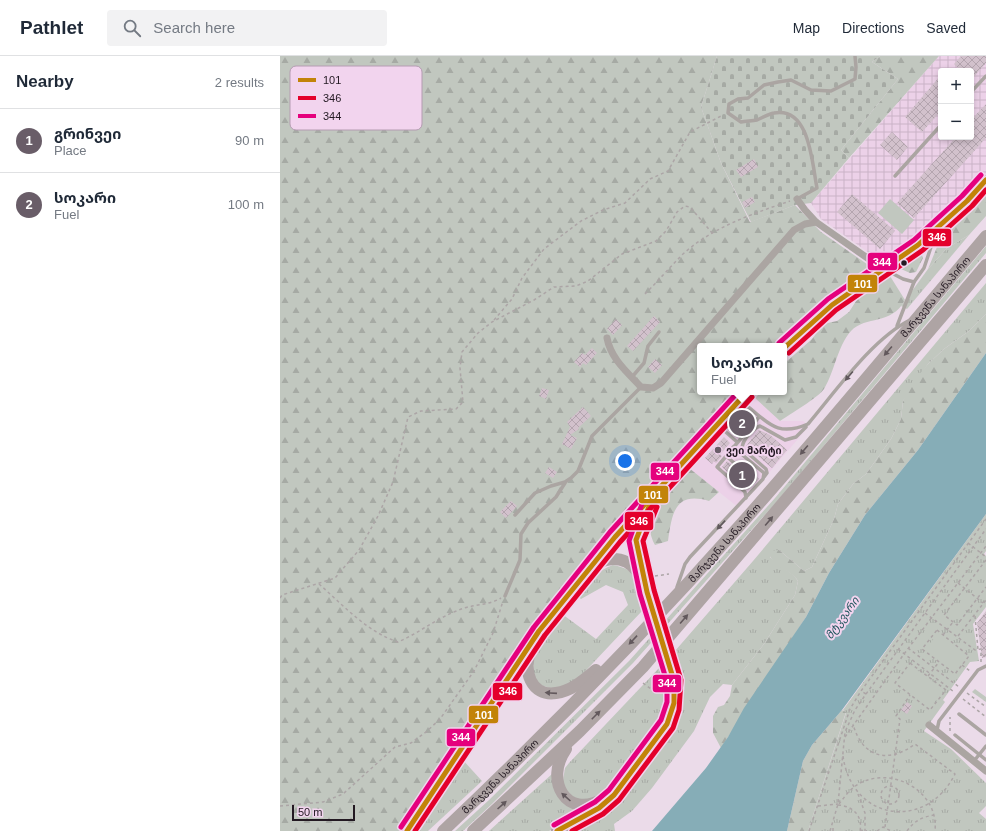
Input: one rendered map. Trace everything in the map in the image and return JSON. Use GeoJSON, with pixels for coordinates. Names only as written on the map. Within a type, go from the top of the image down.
{"type":"FeatureCollection","features":[{"type":"Feature","properties":{"kind":"highway","name":"მარჯვენა სანაპირო"},"geometry":{"type":"LineString","coordinates":[[443,831],[502,775],[620,654],[742,523],[986,236]]}},
{"type":"Feature","properties":{"kind":"highway","name":"მარჯვენა სანაპირო"},"geometry":{"type":"LineString","coordinates":[[473,831],[580,731],[643,666],[986,265]]}},
{"type":"Feature","properties":{"kind":"highway"},"geometry":{"type":"LineString","coordinates":[[407,831],[539,631],[587,569],[615,537],[628,534],[637,545],[647,592],[672,671],[675,695],[672,713],[667,724],[614,795],[599,808],[557,831]]}},
{"type":"Feature","properties":{"kind":"highway"},"geometry":{"type":"LineString","coordinates":[[615,537],[611,549],[620,559],[635,568],[647,592]]}},
{"type":"Feature","properties":{"kind":"highway"},"geometry":{"type":"LineString","coordinates":[[587,569],[600,561],[632,557],[637,545]]}},
{"type":"Feature","properties":{"kind":"highway"},"geometry":{"type":"LineString","coordinates":[[539,631],[526,665],[532,683],[545,693],[556,694],[567,690],[620,654]]}},
{"type":"Feature","properties":{"kind":"highway"},"geometry":{"type":"LineString","coordinates":[[580,731],[562,756],[557,770],[557,783],[562,794],[572,802],[585,806],[595,804],[624,782]]}},
{"type":"Feature","properties":{"kind":"street"},"geometry":{"type":"LineString","coordinates":[[787,345],[832,305],[918,245],[986,180]]}},
{"type":"Feature","properties":{"kind":"street"},"geometry":{"type":"LineString","coordinates":[[797,199],[816,222],[883,269]]}},
{"type":"Feature","properties":{"kind":"street"},"geometry":{"type":"LineString","coordinates":[[607,338],[610,350],[641,387],[653,388],[661,383],[794,230],[805,224],[816,222]]}},
{"type":"Feature","properties":{"kind":"street"},"geometry":{"type":"LineString","coordinates":[[615,537],[744,395]]}},
{"type":"Feature","properties":{"kind":"street"},"geometry":{"type":"LineString","coordinates":[[637,545],[645,514],[660,486]]}},
{"type":"Feature","properties":{"kind":"street"},"geometry":{"type":"LineString","coordinates":[[930,725],[986,771]]}},
{"type":"Feature","properties":{"kind":"lane"},"geometry":{"type":"LineString","coordinates":[[797,199],[817,188],[808,141],[800,122],[785,112],[774,113],[756,120],[741,122],[728,113],[729,104],[738,99],[748,98],[764,85],[791,80],[811,90],[831,91],[855,79],[855,56]]}},
{"type":"Feature","properties":{"kind":"lane"},"geometry":{"type":"LineString","coordinates":[[974,89],[986,76]]}},
{"type":"Feature","properties":{"kind":"lane"},"geometry":{"type":"LineString","coordinates":[[895,176],[938,128]]}},
{"type":"Feature","properties":{"kind":"lane"},"geometry":{"type":"LineString","coordinates":[[897,326],[914,282],[924,268],[938,227]]}},
{"type":"Feature","properties":{"kind":"lane"},"geometry":{"type":"LineString","coordinates":[[883,269],[895,276],[914,282]]}},
{"type":"Feature","properties":{"kind":"lane"},"geometry":{"type":"LineString","coordinates":[[675,595],[685,564],[767,473],[766,470],[742,448],[745,439],[755,428],[760,426],[781,438],[790,439],[796,437],[879,341],[897,326],[920,315]]}},
{"type":"Feature","properties":{"kind":"lane"},"geometry":{"type":"LineString","coordinates":[[632,377],[644,363],[648,346],[659,332]]}},
{"type":"Feature","properties":{"kind":"lane"},"geometry":{"type":"LineString","coordinates":[[505,596],[520,560],[521,534],[528,522],[556,497],[565,482],[578,472],[592,436],[641,387]]}},
{"type":"Feature","properties":{"kind":"lane"},"geometry":{"type":"LineString","coordinates":[[740,400],[768,425],[787,430],[797,429],[808,424]]}},
{"type":"Feature","properties":{"kind":"lane"},"geometry":{"type":"LineString","coordinates":[[746,498],[745,492],[717,467],[759,417]]}},
{"type":"Feature","properties":{"kind":"lane"},"geometry":{"type":"LineString","coordinates":[[718,425],[737,442]]}},
{"type":"Feature","properties":{"kind":"lane"},"geometry":{"type":"LineString","coordinates":[[733,447],[764,473],[763,479]]}},
{"type":"Feature","properties":{"kind":"lane"},"geometry":{"type":"LineString","coordinates":[[726,456],[740,468]]}},
{"type":"Feature","properties":{"kind":"lane"},"geometry":{"type":"LineString","coordinates":[[514,515],[535,493],[565,482]]}},
{"type":"Feature","properties":{"kind":"lane"},"geometry":{"type":"LineString","coordinates":[[937,730],[939,721],[958,696],[978,670],[986,666]]}},
{"type":"Feature","properties":{"kind":"lane"},"geometry":{"type":"LineString","coordinates":[[959,714],[986,735]]}},
{"type":"Feature","properties":{"kind":"lane"},"geometry":{"type":"LineString","coordinates":[[955,735],[986,760]]}},
{"type":"Feature","properties":{"kind":"lane"},"geometry":{"type":"LineString","coordinates":[[974,761],[986,746]]}},
{"type":"Feature","properties":{"kind":"path"},"geometry":{"type":"LineString","coordinates":[[492,322],[512,299],[522,278],[544,249],[581,221],[603,210],[624,203],[650,179],[668,171],[690,132],[728,113]]}},
{"type":"Feature","properties":{"kind":"path"},"geometry":{"type":"LineString","coordinates":[[645,294],[684,254],[713,234],[748,215],[797,199]]}},
{"type":"Feature","properties":{"kind":"path"},"geometry":{"type":"LineString","coordinates":[[280,598],[282,595],[335,578],[359,550],[378,516],[393,482],[408,417],[420,411],[456,409],[463,402],[460,368],[462,352],[478,333],[492,322],[534,300],[554,287],[576,286],[588,281],[622,254],[656,241],[666,231],[677,212],[685,206],[690,207],[713,234]]}},
{"type":"Feature","properties":{"kind":"path"},"geometry":{"type":"LineString","coordinates":[[809,831],[850,709],[861,691],[986,519]]}},
{"type":"Feature","properties":{"kind":"path"},"geometry":{"type":"LineString","coordinates":[[843,743],[850,720],[866,694],[986,529]]}},
{"type":"Feature","properties":{"kind":"path"},"geometry":{"type":"LineString","coordinates":[[968,543],[986,557]]}},
{"type":"Feature","properties":{"kind":"path"},"geometry":{"type":"LineString","coordinates":[[830,831],[838,804],[843,743],[846,733],[908,648],[986,546]]}},
{"type":"Feature","properties":{"kind":"path"},"geometry":{"type":"LineString","coordinates":[[986,560],[944,615],[957,625],[986,588]]}},
{"type":"Feature","properties":{"kind":"path"},"geometry":{"type":"LineString","coordinates":[[651,577],[669,574]]}},
{"type":"Feature","properties":{"kind":"path"},"geometry":{"type":"LineString","coordinates":[[958,583],[984,603]]}},
{"type":"Feature","properties":{"kind":"path"},"geometry":{"type":"LineString","coordinates":[[319,584],[360,620],[384,638],[398,642],[461,609],[494,602],[505,596]]}},
{"type":"Feature","properties":{"kind":"path"},"geometry":{"type":"LineString","coordinates":[[280,806],[323,802],[343,794],[395,747],[411,743],[440,719],[474,671],[493,633],[505,596]]}},
{"type":"Feature","properties":{"kind":"path"},"geometry":{"type":"LineString","coordinates":[[957,637],[986,600]]}},
{"type":"Feature","properties":{"kind":"path"},"geometry":{"type":"LineString","coordinates":[[925,613],[975,650],[981,649],[981,656],[986,655]]}},
{"type":"Feature","properties":{"kind":"path"},"geometry":{"type":"LineString","coordinates":[[974,614],[978,650]]}},
{"type":"Feature","properties":{"kind":"path"},"geometry":{"type":"LineString","coordinates":[[943,635],[954,622]]}},
{"type":"Feature","properties":{"kind":"path"},"geometry":{"type":"LineString","coordinates":[[937,630],[970,656],[955,674],[939,662],[922,649],[937,630]]}},
{"type":"Feature","properties":{"kind":"path"},"geometry":{"type":"LineString","coordinates":[[908,648],[986,707]]}},
{"type":"Feature","properties":{"kind":"path"},"geometry":{"type":"LineString","coordinates":[[898,649],[986,717]]}},
{"type":"Feature","properties":{"kind":"path"},"geometry":{"type":"LineString","coordinates":[[928,676],[939,662]]}},
{"type":"Feature","properties":{"kind":"path"},"geometry":{"type":"LineString","coordinates":[[910,663],[946,690],[930,710],[910,695],[895,683],[910,663]]}},
{"type":"Feature","properties":{"kind":"path"},"geometry":{"type":"LineString","coordinates":[[962,665],[970,671]]}},
{"type":"Feature","properties":{"kind":"path"},"geometry":{"type":"LineString","coordinates":[[643,683],[651,689],[666,686]]}},
{"type":"Feature","properties":{"kind":"path"},"geometry":{"type":"LineString","coordinates":[[861,691],[866,694]]}},
{"type":"Feature","properties":{"kind":"path"},"geometry":{"type":"LineString","coordinates":[[885,827],[900,719],[896,716],[910,695]]}},
{"type":"Feature","properties":{"kind":"path"},"geometry":{"type":"LineString","coordinates":[[842,753],[845,772],[853,788],[868,804],[887,811],[903,813],[921,809],[929,805],[949,787],[955,774],[915,744],[905,752],[895,755],[883,756],[872,752],[859,740],[853,724]]}},
{"type":"Feature","properties":{"kind":"path"},"geometry":{"type":"LineString","coordinates":[[839,742],[843,743]]}},
{"type":"Feature","properties":{"kind":"path"},"geometry":{"type":"LineString","coordinates":[[838,804],[853,788],[860,783],[874,778],[891,778],[905,782],[918,790],[929,805],[934,816],[935,831]]}},
{"type":"Feature","properties":{"kind":"path"},"geometry":{"type":"LineString","coordinates":[[890,786],[898,789],[900,795],[895,803],[888,804],[882,800],[881,794],[883,788],[890,786]]}},
{"type":"Feature","properties":{"kind":"path"},"geometry":{"type":"LineString","coordinates":[[818,806],[838,804],[847,806],[853,810],[860,821],[860,830],[866,831],[865,813],[856,791]]}},
{"type":"Feature","properties":{"kind":"path"},"geometry":{"type":"LineString","coordinates":[[907,831],[914,823],[922,818],[934,816]]}},
{"type":"Feature","properties":{"kind":"path"},"geometry":{"type":"LineString","coordinates":[[833,823],[833,831]]}},
{"type":"Feature","properties":{"kind":"path"},"geometry":{"type":"LineString","coordinates":[[877,831],[885,827]]}},
{"type":"Feature","properties":{"kind":"path"},"geometry":{"type":"LineString","coordinates":[[885,827],[891,831]]}},
{"type":"Feature","properties":{"kind":"shaded area"},"geometry":{"type":"Polygon","coordinates":[[[939,56],[986,56],[986,174],[967,195],[925,230],[882,262],[821,219],[811,203],[939,56]]]}},
{"type":"Feature","properties":{"kind":"shaded area"},"geometry":{"type":"Polygon","coordinates":[[[755,398],[780,421],[803,421],[809,426],[739,508],[689,468],[755,398]]]}},
{"type":"Feature","properties":{"kind":"green space"},"geometry":{"type":"Polygon","coordinates":[[[280,56],[717,56],[701,107],[721,163],[750,222],[795,205],[821,232],[874,269],[827,304],[784,343],[697,343],[697,395],[735,395],[605,534],[549,604],[403,831],[280,831],[280,56]]]}},
{"type":"Feature","properties":{"kind":"green space"},"geometry":{"type":"Polygon","coordinates":[[[717,56],[880,56],[872,62],[898,79],[841,150],[849,158],[811,203],[795,205],[751,222],[721,163],[701,107],[717,56]]]}},
{"type":"Feature","properties":{"kind":"green space"},"geometry":{"type":"Polygon","coordinates":[[[880,56],[939,56],[849,158],[841,150],[898,79],[872,62],[880,56]]]}},
{"type":"Feature","properties":{"kind":"green space"},"geometry":{"type":"Polygon","coordinates":[[[986,196],[986,216],[969,235],[947,248],[928,269],[937,247],[948,231],[986,196]]]}},
{"type":"Feature","properties":{"kind":"green space"},"geometry":{"type":"Polygon","coordinates":[[[890,199],[914,220],[902,234],[878,213],[890,199]]]}},
{"type":"Feature","properties":{"kind":"green space"},"geometry":{"type":"Polygon","coordinates":[[[969,235],[907,309],[901,306],[928,269],[947,248],[969,235]]]}},
{"type":"Feature","properties":{"kind":"green space"},"geometry":{"type":"Polygon","coordinates":[[[986,246],[986,253],[779,499],[633,663],[492,804],[463,831],[455,831],[489,800],[629,661],[775,498],[986,246]]]}},
{"type":"Feature","properties":{"kind":"green space"},"geometry":{"type":"Polygon","coordinates":[[[921,252],[923,258],[916,272],[910,273],[901,269],[903,265],[921,252]]]}},
{"type":"Feature","properties":{"kind":"green space"},"geometry":{"type":"Polygon","coordinates":[[[890,276],[905,300],[893,314],[864,323],[851,331],[842,344],[831,375],[824,389],[810,401],[780,421],[755,398],[758,395],[787,395],[787,361],[812,339],[823,324],[837,321],[849,312],[858,298],[890,276]]]}},
{"type":"Feature","properties":{"kind":"green space"},"geometry":{"type":"Polygon","coordinates":[[[986,283],[986,314],[969,331],[944,349],[928,364],[903,401],[901,419],[891,439],[866,474],[853,484],[838,504],[834,519],[812,567],[804,571],[779,550],[770,557],[792,574],[798,581],[795,595],[764,644],[732,685],[723,684],[710,697],[694,731],[652,788],[632,811],[614,824],[615,831],[568,831],[584,823],[618,800],[672,730],[678,713],[682,694],[682,678],[675,651],[753,561],[986,283]]]}},
{"type":"Feature","properties":{"kind":"green space"},"geometry":{"type":"Polygon","coordinates":[[[986,314],[986,353],[918,450],[865,515],[829,573],[806,617],[721,748],[713,733],[713,716],[718,707],[724,705],[730,696],[732,685],[764,644],[795,595],[798,581],[795,577],[773,561],[769,551],[779,550],[804,571],[812,567],[834,519],[838,504],[853,484],[866,474],[891,439],[901,419],[903,401],[909,387],[928,364],[944,349],[969,331],[986,314]]]}},
{"type":"Feature","properties":{"kind":"green space"},"geometry":{"type":"Polygon","coordinates":[[[689,468],[719,492],[709,501],[689,499],[682,502],[674,513],[668,541],[655,545],[650,532],[651,518],[663,499],[689,468]]]}},
{"type":"Feature","properties":{"kind":"green space"},"geometry":{"type":"Polygon","coordinates":[[[986,514],[986,551],[984,554],[986,556],[986,607],[973,624],[979,661],[970,662],[943,700],[945,702],[924,731],[951,749],[986,783],[986,806],[979,813],[986,819],[986,831],[808,831],[846,713],[843,710],[986,514]]]}},
{"type":"Feature","properties":{"kind":"green space"},"geometry":{"type":"Polygon","coordinates":[[[613,565],[626,569],[636,579],[644,595],[639,600],[642,611],[577,680],[559,691],[534,683],[533,654],[562,614],[596,639],[628,605],[623,592],[606,585],[581,599],[576,595],[588,581],[602,570],[613,565]]]}},
{"type":"Feature","properties":{"kind":"green space"},"geometry":{"type":"Polygon","coordinates":[[[938,633],[967,656],[955,672],[925,650],[938,633]]]}},
{"type":"Feature","properties":{"kind":"green space"},"geometry":{"type":"Polygon","coordinates":[[[909,664],[944,690],[930,708],[896,682],[909,664]]]}},
{"type":"Feature","properties":{"kind":"green space"},"geometry":{"type":"Polygon","coordinates":[[[660,667],[664,682],[666,702],[663,716],[659,723],[637,754],[606,790],[597,798],[590,801],[575,799],[562,786],[565,768],[660,667]]]}},
{"type":"Feature","properties":{"kind":"green space"},"geometry":{"type":"Polygon","coordinates":[[[975,689],[986,697],[986,702],[972,692],[975,689]]]}},
{"type":"Feature","properties":{"kind":"green space"},"geometry":{"type":"Polygon","coordinates":[[[842,710],[846,712],[808,831],[787,831],[803,761],[812,745],[842,710]]]}},
{"type":"Feature","properties":{"kind":"green space"},"geometry":{"type":"Polygon","coordinates":[[[462,759],[482,781],[428,831],[414,831],[462,759]]]}},
{"type":"Feature","properties":{"kind":"green space"},"geometry":{"type":"Polygon","coordinates":[[[552,774],[555,790],[563,799],[589,811],[549,831],[489,831],[552,774]]]}},
{"type":"Feature","properties":{"kind":"water","name":"მტკვარი"},"geometry":{"type":"Polygon","coordinates":[[[986,353],[986,514],[842,710],[812,745],[803,761],[787,831],[652,831],[706,768],[728,737],[744,708],[806,617],[829,573],[865,515],[918,450],[986,353]]]}},
{"type":"Feature","properties":{"kind":"building"},"geometry":{"type":"Polygon","coordinates":[[[961,56],[986,56],[986,63],[974,77],[974,68],[958,68],[954,64],[961,56]]]}},
{"type":"Feature","properties":{"kind":"building"},"geometry":{"type":"Polygon","coordinates":[[[938,78],[938,114],[922,132],[905,117],[938,78]]]}},
{"type":"Feature","properties":{"kind":"building"},"geometry":{"type":"Polygon","coordinates":[[[986,104],[986,138],[914,218],[897,203],[953,140],[974,140],[974,117],[986,104]]]}},
{"type":"Feature","properties":{"kind":"building"},"geometry":{"type":"Polygon","coordinates":[[[892,132],[908,147],[897,160],[880,145],[892,132]]]}},
{"type":"Feature","properties":{"kind":"building"},"geometry":{"type":"Polygon","coordinates":[[[754,159],[758,167],[741,177],[736,170],[754,159]]]}},
{"type":"Feature","properties":{"kind":"building"},"geometry":{"type":"Polygon","coordinates":[[[852,194],[895,231],[880,249],[837,212],[852,194]]]}},
{"type":"Feature","properties":{"kind":"building"},"geometry":{"type":"Polygon","coordinates":[[[752,197],[755,202],[745,208],[742,202],[752,197]]]}},
{"type":"Feature","properties":{"kind":"building"},"geometry":{"type":"Polygon","coordinates":[[[654,316],[660,322],[633,351],[627,346],[654,316]]]}},
{"type":"Feature","properties":{"kind":"building"},"geometry":{"type":"Polygon","coordinates":[[[616,319],[622,325],[613,335],[607,329],[616,319]]]}},
{"type":"Feature","properties":{"kind":"building"},"geometry":{"type":"Polygon","coordinates":[[[592,348],[597,353],[586,365],[583,363],[580,367],[574,362],[582,353],[585,355],[592,348]]]}},
{"type":"Feature","properties":{"kind":"building"},"geometry":{"type":"Polygon","coordinates":[[[655,359],[662,365],[655,373],[648,367],[655,359]]]}},
{"type":"Feature","properties":{"kind":"building"},"geometry":{"type":"Polygon","coordinates":[[[542,388],[549,390],[546,399],[539,396],[542,388]]]}},
{"type":"Feature","properties":{"kind":"building"},"geometry":{"type":"Polygon","coordinates":[[[583,407],[591,416],[578,428],[579,429],[570,435],[577,438],[571,449],[562,444],[570,427],[567,422],[583,407]]]}},
{"type":"Feature","properties":{"kind":"building"},"geometry":{"type":"Polygon","coordinates":[[[745,415],[751,420],[739,433],[733,427],[745,415]]]}},
{"type":"Feature","properties":{"kind":"building"},"geometry":{"type":"Polygon","coordinates":[[[759,430],[770,435],[787,450],[772,468],[746,446],[759,430]]]}},
{"type":"Feature","properties":{"kind":"building"},"geometry":{"type":"Polygon","coordinates":[[[724,437],[730,443],[720,455],[722,456],[716,463],[714,461],[712,464],[705,458],[724,437]]]}},
{"type":"Feature","properties":{"kind":"building"},"geometry":{"type":"Polygon","coordinates":[[[727,461],[739,471],[743,470],[743,465],[759,479],[748,490],[722,467],[727,461]]]}},
{"type":"Feature","properties":{"kind":"building"},"geometry":{"type":"Polygon","coordinates":[[[549,467],[557,472],[553,478],[545,473],[549,467]]]}},
{"type":"Feature","properties":{"kind":"building"},"geometry":{"type":"Polygon","coordinates":[[[511,501],[517,506],[506,518],[500,512],[511,501]]]}},
{"type":"Feature","properties":{"kind":"building"},"geometry":{"type":"Polygon","coordinates":[[[986,611],[986,657],[982,658],[977,623],[986,611]]]}},
{"type":"Feature","properties":{"kind":"building"},"geometry":{"type":"Polygon","coordinates":[[[907,702],[912,706],[907,714],[901,710],[907,702]]]}},
{"type":"Feature","properties":{"kind":"transit line","name":"344"},"geometry":{"type":"LineString","coordinates":[[779,343],[828,299],[914,240],[962,196],[981,175]]}},
{"type":"Feature","properties":{"kind":"transit line","name":"101"},"geometry":{"type":"LineString","coordinates":[[787,345],[832,305],[918,245],[967,201],[986,180]]}},
{"type":"Feature","properties":{"kind":"transit line","name":"346"},"geometry":{"type":"LineString","coordinates":[[789,353],[836,310],[923,250],[972,206],[986,190]]}},
{"type":"Feature","properties":{"kind":"transit line","name":"344"},"geometry":{"type":"LineString","coordinates":[[401,827],[534,627],[610,532],[735,395]]}},
{"type":"Feature","properties":{"kind":"transit line","name":"101"},"geometry":{"type":"LineString","coordinates":[[407,831],[539,631],[615,537],[744,395]]}},
{"type":"Feature","properties":{"kind":"transit line","name":"346"},"geometry":{"type":"LineString","coordinates":[[415,831],[545,635],[620,542],[752,397]]}},
{"type":"Feature","properties":{"kind":"transit line","name":"344"},"geometry":{"type":"LineString","coordinates":[[554,825],[595,802],[609,790],[661,720],[667,702],[667,682],[640,594],[629,541],[643,501]]}},
{"type":"Feature","properties":{"kind":"transit line","name":"101"},"geometry":{"type":"LineString","coordinates":[[557,831],[599,808],[614,795],[667,724],[674,703],[674,681],[647,592],[636,540],[650,504]]}},
{"type":"Feature","properties":{"kind":"transit line","name":"346"},"geometry":{"type":"LineString","coordinates":[[572,831],[603,814],[619,800],[673,728],[679,710],[681,680],[654,590],[643,541],[657,507]]}},
{"type":"Feature","properties":{"kind":"place","name":"სოკარი"},"geometry":{"type":"Point","coordinates":[742,423]}},
{"type":"Feature","properties":{"kind":"place","name":"ვეი მარტი"},"geometry":{"type":"Point","coordinates":[718,450]}},
{"type":"Feature","properties":{"kind":"place","name":"გრინვეი"},"geometry":{"type":"Point","coordinates":[742,475]}}]}
